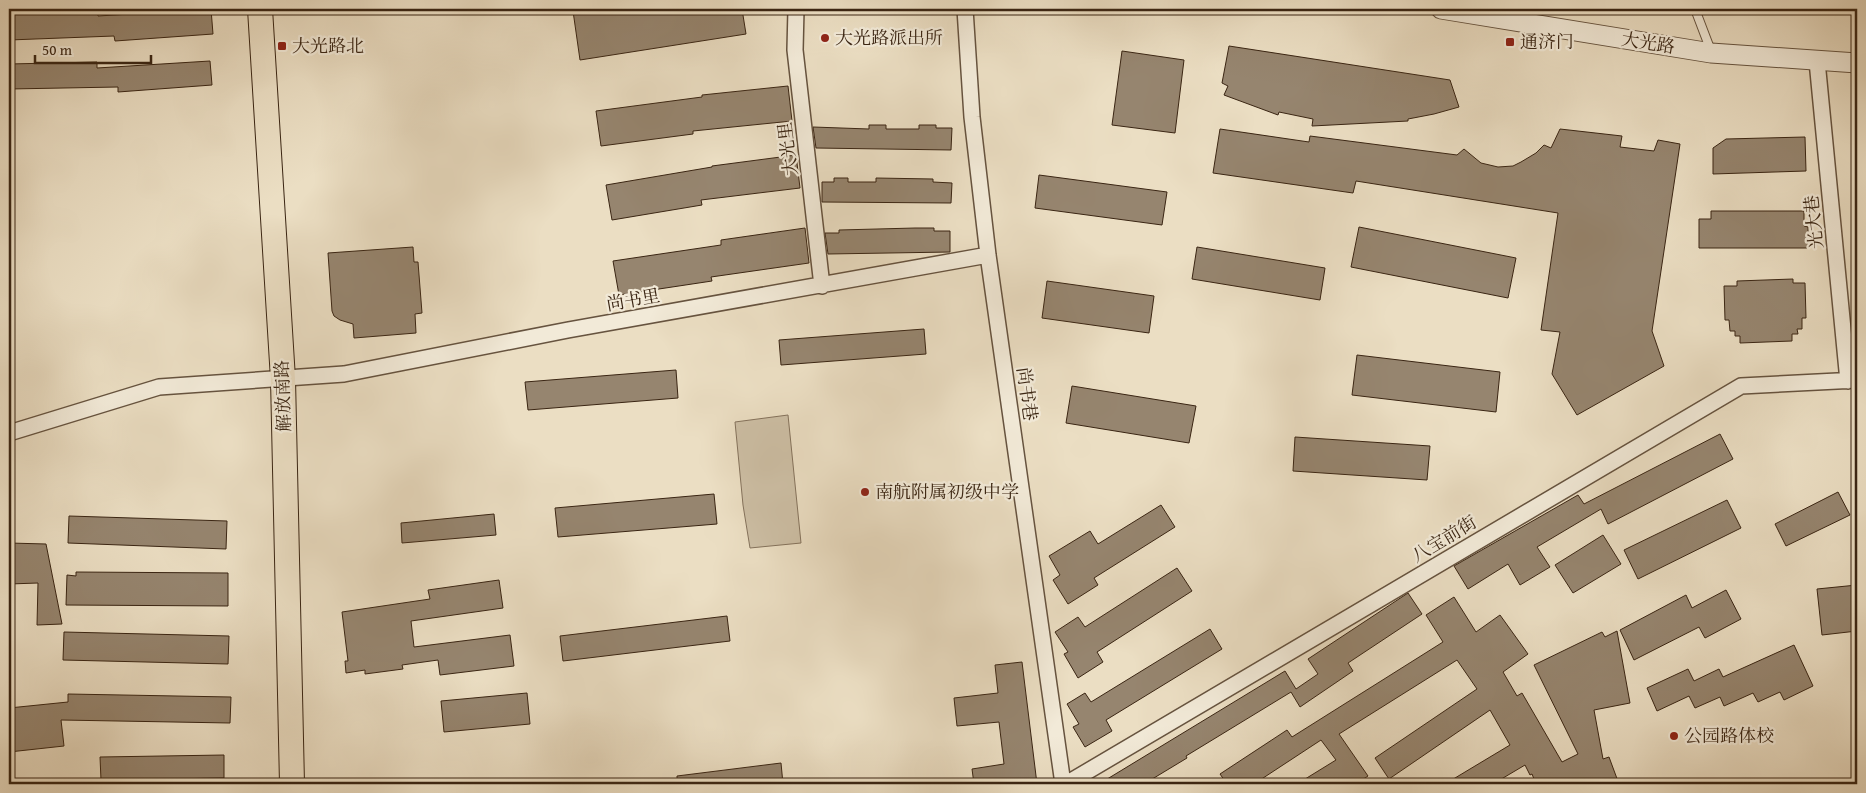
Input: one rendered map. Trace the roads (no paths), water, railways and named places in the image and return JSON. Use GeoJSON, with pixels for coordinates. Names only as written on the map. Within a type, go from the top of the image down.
{"type":"FeatureCollection","features":[{"type":"Feature","properties":{"kind":"street","name":"解放南路"},"geometry":{"type":"LineString","coordinates":[[260,9],[283,379],[292,784]]}},
{"type":"Feature","properties":{"kind":"street","name":"大光里"},"geometry":{"type":"LineString","coordinates":[[796,9],[795,50],[822,286]]}},
{"type":"Feature","properties":{"kind":"street","name":"尚书巷"},"geometry":{"type":"LineString","coordinates":[[964,9],[972,117],[988,255],[1065,784]]}},
{"type":"Feature","properties":{"kind":"street","name":"大光路"},"geometry":{"type":"LineString","coordinates":[[1441,9],[1711,53],[1857,63]]}},
{"type":"Feature","properties":{"kind":"street","name":"光大巷"},"geometry":{"type":"LineString","coordinates":[[1817,60],[1853,381]]}},
{"type":"Feature","properties":{"kind":"street","name":"尚书里"},"geometry":{"type":"LineString","coordinates":[[9,433],[159,387],[344,374],[568,330],[988,255]]}},
{"type":"Feature","properties":{"kind":"street","name":"八宝前街"},"geometry":{"type":"LineString","coordinates":[[1065,784],[1741,386],[1853,381]]}},
{"type":"Feature","properties":{"kind":"lane"},"geometry":{"type":"LineString","coordinates":[[1695,9],[1711,53]]}},
{"type":"Feature","properties":{"kind":"place","name":"大光路派出所"},"geometry":{"type":"Point","coordinates":[825,38]}},
{"type":"Feature","properties":{"kind":"place","name":"通济门"},"geometry":{"type":"Point","coordinates":[1510,42]}},
{"type":"Feature","properties":{"kind":"place","name":"大光路北"},"geometry":{"type":"Point","coordinates":[282,46]}},
{"type":"Feature","properties":{"kind":"place","name":"南航附属初级中学"},"geometry":{"type":"Point","coordinates":[865,492]}},
{"type":"Feature","properties":{"kind":"place","name":"公园路体校"},"geometry":{"type":"Point","coordinates":[1674,736]}}]}
